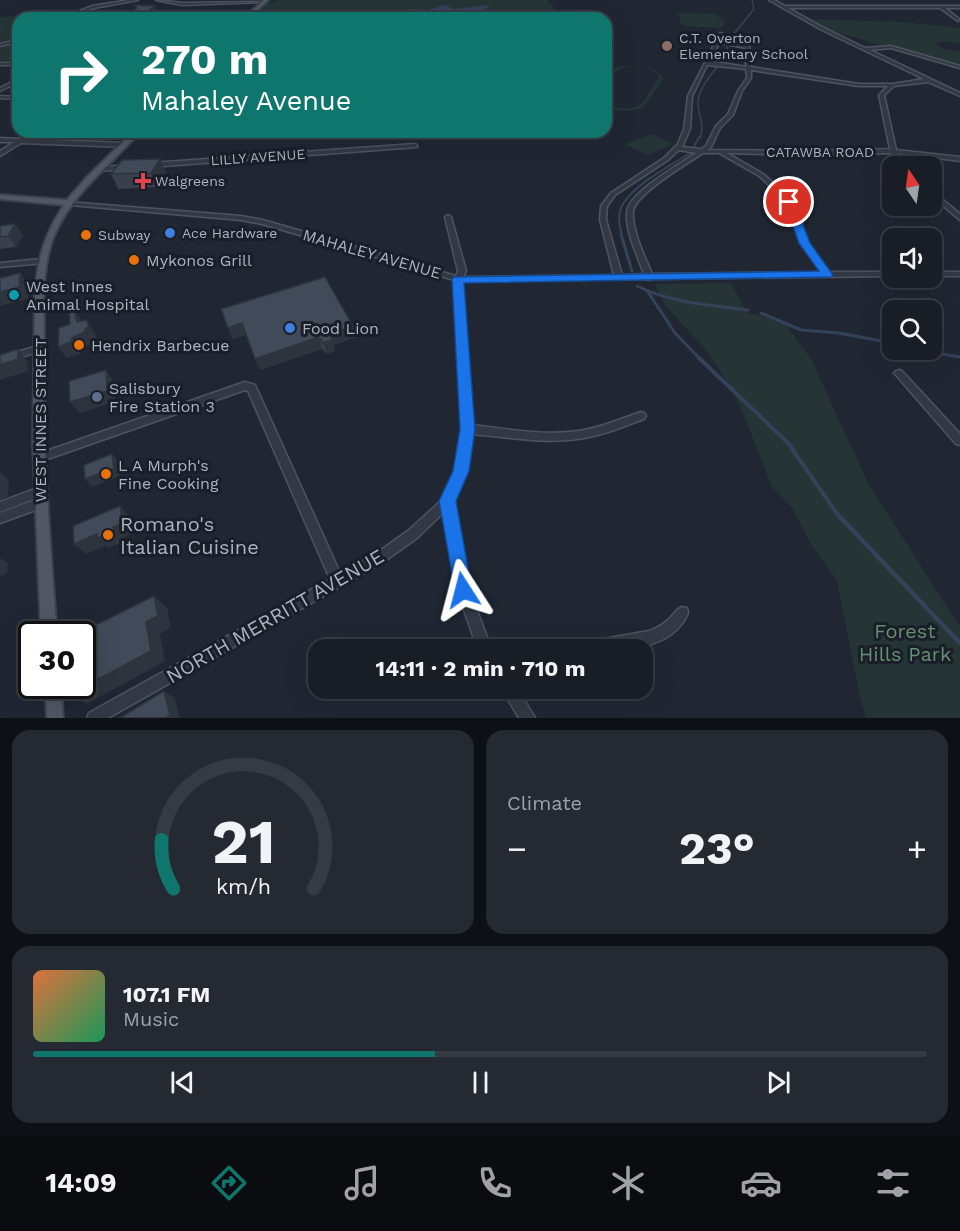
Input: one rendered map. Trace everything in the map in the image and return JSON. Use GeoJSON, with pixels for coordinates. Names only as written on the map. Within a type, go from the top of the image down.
{"type":"FeatureCollection","features":[{"type":"Feature","properties":{"kind":"main road","name":"WEST INNES STREET"},"geometry":{"type":"LineString","coordinates":[[48,621],[39,458],[38,349],[41,261],[51,234],[70,203],[131,138]]}},
{"type":"Feature","properties":{"kind":"main road"},"geometry":{"type":"LineString","coordinates":[[0,197],[70,203]]}},
{"type":"Feature","properties":{"kind":"main road"},"geometry":{"type":"LineString","coordinates":[[54,699],[55,718]]}},
{"type":"Feature","properties":{"kind":"street"},"geometry":{"type":"LineString","coordinates":[[80,12],[93,7],[136,0]]}},
{"type":"Feature","properties":{"kind":"street"},"geometry":{"type":"LineString","coordinates":[[158,0],[182,4],[261,2]]}},
{"type":"Feature","properties":{"kind":"street"},"geometry":{"type":"LineString","coordinates":[[771,0],[864,49],[960,95]]}},
{"type":"Feature","properties":{"kind":"street"},"geometry":{"type":"LineString","coordinates":[[940,6],[959,21]]}},
{"type":"Feature","properties":{"kind":"street"},"geometry":{"type":"LineString","coordinates":[[783,7],[960,7]]}},
{"type":"Feature","properties":{"kind":"street"},"geometry":{"type":"LineString","coordinates":[[872,7],[883,14]]}},
{"type":"Feature","properties":{"kind":"street"},"geometry":{"type":"LineString","coordinates":[[619,278],[603,220],[606,202],[613,194],[666,159],[679,147],[687,129],[690,96],[721,34]]}},
{"type":"Feature","properties":{"kind":"street"},"geometry":{"type":"LineString","coordinates":[[649,278],[633,233],[630,211],[633,204],[646,189],[704,151],[718,127],[730,115],[740,91],[748,82],[747,46],[717,41]]}},
{"type":"Feature","properties":{"kind":"street"},"geometry":{"type":"LineString","coordinates":[[864,49],[891,47],[960,67]]}},
{"type":"Feature","properties":{"kind":"street"},"geometry":{"type":"LineString","coordinates":[[707,63],[859,85],[893,85],[929,80]]}},
{"type":"Feature","properties":{"kind":"street"},"geometry":{"type":"LineString","coordinates":[[859,85],[881,95]]}},
{"type":"Feature","properties":{"kind":"street"},"geometry":{"type":"LineString","coordinates":[[881,95],[893,85]]}},
{"type":"Feature","properties":{"kind":"street"},"geometry":{"type":"LineString","coordinates":[[881,95],[893,151],[897,156]]}},
{"type":"Feature","properties":{"kind":"street"},"geometry":{"type":"LineString","coordinates":[[0,154],[24,138]]}},
{"type":"Feature","properties":{"kind":"street"},"geometry":{"type":"LineString","coordinates":[[0,140],[124,145]]}},
{"type":"Feature","properties":{"kind":"street","name":"LILLY AVENUE"},"geometry":{"type":"LineString","coordinates":[[147,165],[415,146]]}},
{"type":"Feature","properties":{"kind":"street","name":"CATAWBA ROAD"},"geometry":{"type":"LineString","coordinates":[[679,147],[704,151],[807,153],[893,151],[960,159]]}},
{"type":"Feature","properties":{"kind":"street"},"geometry":{"type":"LineString","coordinates":[[718,150],[761,175],[783,194],[797,218],[804,243],[827,275]]}},
{"type":"Feature","properties":{"kind":"street"},"geometry":{"type":"LineString","coordinates":[[101,168],[135,166]]}},
{"type":"Feature","properties":{"kind":"street"},"geometry":{"type":"LineString","coordinates":[[942,202],[960,218]]}},
{"type":"Feature","properties":{"kind":"street","name":"MAHALEY AVENUE"},"geometry":{"type":"LineString","coordinates":[[70,203],[263,222],[458,279],[882,274]]}},
{"type":"Feature","properties":{"kind":"street"},"geometry":{"type":"LineString","coordinates":[[448,217],[462,271],[458,279],[467,429],[461,471],[448,501],[463,590],[481,639]]}},
{"type":"Feature","properties":{"kind":"street"},"geometry":{"type":"LineString","coordinates":[[0,265],[41,261]]}},
{"type":"Feature","properties":{"kind":"street"},"geometry":{"type":"LineString","coordinates":[[942,274],[960,274]]}},
{"type":"Feature","properties":{"kind":"street"},"geometry":{"type":"LineString","coordinates":[[0,360],[38,349]]}},
{"type":"Feature","properties":{"kind":"street"},"geometry":{"type":"LineString","coordinates":[[899,373],[959,437]]}},
{"type":"Feature","properties":{"kind":"street"},"geometry":{"type":"LineString","coordinates":[[39,458],[245,386],[252,388],[338,582]]}},
{"type":"Feature","properties":{"kind":"street"},"geometry":{"type":"LineString","coordinates":[[467,429],[559,436],[577,435],[602,430],[641,416]]}},
{"type":"Feature","properties":{"kind":"street"},"geometry":{"type":"LineString","coordinates":[[0,507],[40,498]]}},
{"type":"Feature","properties":{"kind":"street"},"geometry":{"type":"LineString","coordinates":[[0,518],[40,498]]}},
{"type":"Feature","properties":{"kind":"street","name":"NORTH MERRITT AVENUE"},"geometry":{"type":"LineString","coordinates":[[94,718],[378,559],[413,534],[448,501]]}},
{"type":"Feature","properties":{"kind":"street"},"geometry":{"type":"LineString","coordinates":[[645,639],[661,635],[675,624],[682,613]]}},
{"type":"Feature","properties":{"kind":"street"},"geometry":{"type":"LineString","coordinates":[[517,699],[528,718]]}},
{"type":"Feature","properties":{"kind":"green space"},"geometry":{"type":"Polygon","coordinates":[[[278,0],[547,0],[557,12],[260,10],[265,4],[278,0]]]}},
{"type":"Feature","properties":{"kind":"green space"},"geometry":{"type":"Polygon","coordinates":[[[678,13],[716,14],[725,22],[721,28],[685,26],[681,24],[678,13]]]}},
{"type":"Feature","properties":{"kind":"green space"},"geometry":{"type":"Polygon","coordinates":[[[12,16],[12,60],[0,61],[0,17],[12,16]]]}},
{"type":"Feature","properties":{"kind":"green space"},"geometry":{"type":"Polygon","coordinates":[[[808,19],[902,22],[960,28],[960,43],[943,41],[935,43],[941,48],[960,52],[960,66],[827,30],[808,19]]]}},
{"type":"Feature","properties":{"kind":"green space"},"geometry":{"type":"Polygon","coordinates":[[[615,67],[633,67],[617,71],[612,78],[612,71],[615,67]]]}},
{"type":"Feature","properties":{"kind":"green space"},"geometry":{"type":"Polygon","coordinates":[[[647,69],[655,70],[664,78],[643,108],[625,111],[612,110],[612,107],[627,109],[641,105],[659,77],[647,69]]]}},
{"type":"Feature","properties":{"kind":"green space"},"geometry":{"type":"Polygon","coordinates":[[[652,134],[673,144],[648,155],[625,144],[652,134]]]}},
{"type":"Feature","properties":{"kind":"green space","name":"Forest Hills Park"},"geometry":{"type":"Polygon","coordinates":[[[731,283],[747,313],[783,321],[811,359],[869,485],[960,627],[960,718],[866,718],[837,581],[811,544],[792,508],[772,487],[743,413],[728,383],[706,350],[666,306],[655,284],[731,283]]]}},
{"type":"Feature","properties":{"kind":"water"},"geometry":{"type":"Polygon","coordinates":[[[446,5],[453,9],[490,5],[478,12],[400,12],[413,9],[427,10],[446,5]]]}},
{"type":"Feature","properties":{"kind":"building"},"geometry":{"type":"Polygon","coordinates":[[[135,5],[155,6],[147,12],[131,12],[137,8],[135,5]]]}},
{"type":"Feature","properties":{"kind":"building"},"geometry":{"type":"Polygon","coordinates":[[[160,159],[151,173],[111,174],[122,160],[160,159]]]}},
{"type":"Feature","properties":{"kind":"building"},"geometry":{"type":"Polygon","coordinates":[[[15,224],[8,236],[0,237],[0,226],[15,224]]]}},
{"type":"Feature","properties":{"kind":"building"},"geometry":{"type":"Polygon","coordinates":[[[20,273],[19,287],[0,292],[0,278],[20,273]]]}},
{"type":"Feature","properties":{"kind":"building","name":"Food Lion"},"geometry":{"type":"Polygon","coordinates":[[[325,277],[353,326],[329,334],[332,340],[323,343],[319,337],[255,359],[242,323],[228,328],[221,309],[325,277]]]}},
{"type":"Feature","properties":{"kind":"building"},"geometry":{"type":"Polygon","coordinates":[[[74,309],[77,322],[86,320],[89,326],[85,332],[72,338],[71,342],[58,347],[59,328],[70,324],[69,310],[74,309]]]}},
{"type":"Feature","properties":{"kind":"building"},"geometry":{"type":"Polygon","coordinates":[[[18,349],[18,359],[0,365],[0,355],[18,349]]]}},
{"type":"Feature","properties":{"kind":"building"},"geometry":{"type":"Polygon","coordinates":[[[106,370],[107,391],[70,402],[69,381],[106,370]]]}},
{"type":"Feature","properties":{"kind":"building"},"geometry":{"type":"Polygon","coordinates":[[[112,454],[114,468],[85,479],[84,465],[112,454]]]}},
{"type":"Feature","properties":{"kind":"building"},"geometry":{"type":"Polygon","coordinates":[[[120,506],[123,523],[113,527],[114,531],[97,538],[97,534],[74,544],[73,526],[120,506]]]}},
{"type":"Feature","properties":{"kind":"building"},"geometry":{"type":"Polygon","coordinates":[[[154,596],[158,616],[146,622],[151,651],[96,680],[96,625],[154,596]]]}},
{"type":"Feature","properties":{"kind":"building"},"geometry":{"type":"Polygon","coordinates":[[[164,691],[170,715],[165,718],[120,718],[164,691]]]}},
{"type":"Feature","properties":{"kind":"waterway"},"geometry":{"type":"LineString","coordinates":[[728,41],[754,9],[752,0]]}},
{"type":"Feature","properties":{"kind":"waterway"},"geometry":{"type":"LineString","coordinates":[[719,62],[726,53],[728,44]]}},
{"type":"Feature","properties":{"kind":"waterway"},"geometry":{"type":"LineString","coordinates":[[700,138],[702,129],[698,105],[699,95],[717,67]]}},
{"type":"Feature","properties":{"kind":"waterway"},"geometry":{"type":"LineString","coordinates":[[694,146],[700,136]]}},
{"type":"Feature","properties":{"kind":"waterway"},"geometry":{"type":"LineString","coordinates":[[622,235],[619,215],[629,196],[663,169],[690,153]]}},
{"type":"Feature","properties":{"kind":"waterway"},"geometry":{"type":"LineString","coordinates":[[621,234],[632,271]]}},
{"type":"Feature","properties":{"kind":"waterway"},"geometry":{"type":"LineString","coordinates":[[637,286],[677,300],[748,310]]}},
{"type":"Feature","properties":{"kind":"waterway"},"geometry":{"type":"LineString","coordinates":[[648,292],[675,333],[700,359]]}},
{"type":"Feature","properties":{"kind":"waterway"},"geometry":{"type":"LineString","coordinates":[[761,313],[801,330],[839,333],[882,341]]}},
{"type":"Feature","properties":{"kind":"waterway"},"geometry":{"type":"LineString","coordinates":[[942,354],[960,357]]}},
{"type":"Feature","properties":{"kind":"waterway"},"geometry":{"type":"LineString","coordinates":[[700,359],[788,443],[840,518]]}},
{"type":"Feature","properties":{"kind":"waterway"},"geometry":{"type":"LineString","coordinates":[[839,516],[960,643]]}},
{"type":"Feature","properties":{"kind":"place","name":"C.T. Overton Elementary School"},"geometry":{"type":"Point","coordinates":[667,46]}},
{"type":"Feature","properties":{"kind":"place","name":"Walgreens"},"geometry":{"type":"Point","coordinates":[143,181]}},
{"type":"Feature","properties":{"kind":"place","name":"Ace Hardware"},"geometry":{"type":"Point","coordinates":[170,233]}},
{"type":"Feature","properties":{"kind":"place","name":"Subway"},"geometry":{"type":"Point","coordinates":[86,235]}},
{"type":"Feature","properties":{"kind":"place","name":"Mykonos Grill"},"geometry":{"type":"Point","coordinates":[134,260]}},
{"type":"Feature","properties":{"kind":"place","name":"West Innes Animal Hospital"},"geometry":{"type":"Point","coordinates":[14,295]}},
{"type":"Feature","properties":{"kind":"place","name":"Food Lion"},"geometry":{"type":"Point","coordinates":[290,328]}},
{"type":"Feature","properties":{"kind":"place","name":"Hendrix Barbecue"},"geometry":{"type":"Point","coordinates":[79,345]}},
{"type":"Feature","properties":{"kind":"place","name":"Salisbury Fire Station 3"},"geometry":{"type":"Point","coordinates":[97,397]}},
{"type":"Feature","properties":{"kind":"place","name":"L A Murph's Fine Cooking"},"geometry":{"type":"Point","coordinates":[106,474]}},
{"type":"Feature","properties":{"kind":"place","name":"Romano's Italian Cuisine"},"geometry":{"type":"Point","coordinates":[108,535]}},
{"type":"Feature","properties":{"kind":"route"},"geometry":{"type":"LineString","coordinates":[[463,590],[448,501],[461,471],[467,429],[458,279],[725,278],[827,275],[804,243],[797,218],[789,202]]}}]}
